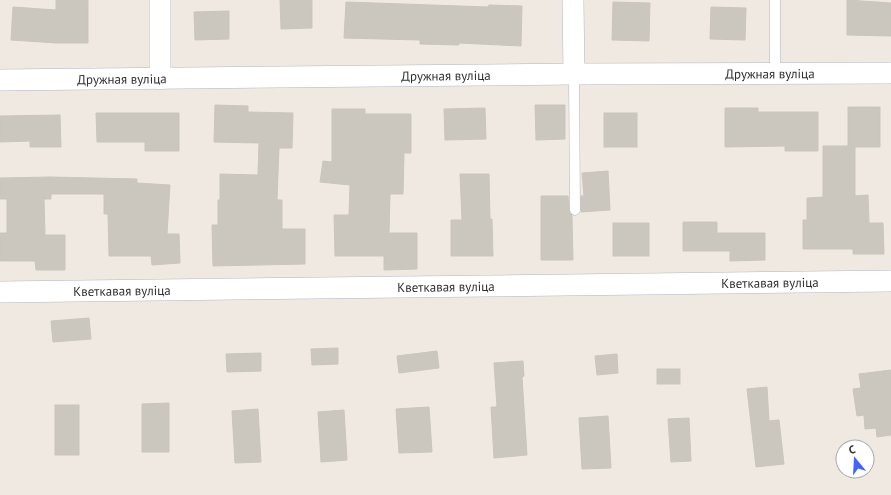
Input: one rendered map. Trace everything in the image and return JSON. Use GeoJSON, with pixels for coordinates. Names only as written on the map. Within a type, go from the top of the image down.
{"type":"FeatureCollection","features":[{"type":"Feature","properties":{"kind":"street"},"geometry":{"type":"LineString","coordinates":[[160,0],[160,79]]}},
{"type":"Feature","properties":{"kind":"street"},"geometry":{"type":"LineString","coordinates":[[573,0],[574,74]]}},
{"type":"Feature","properties":{"kind":"street","name":"Дружная вуліца"},"geometry":{"type":"LineString","coordinates":[[0,80],[574,74],[891,73]]}},
{"type":"Feature","properties":{"kind":"street","name":"Кветкавая вуліца"},"geometry":{"type":"LineString","coordinates":[[0,292],[891,280]]}},
{"type":"Feature","properties":{"kind":"lane"},"geometry":{"type":"LineString","coordinates":[[775,0],[775,73]]}},
{"type":"Feature","properties":{"kind":"lane"},"geometry":{"type":"LineString","coordinates":[[574,74],[575,210]]}},
{"type":"Feature","properties":{"kind":"building"},"geometry":{"type":"Polygon","coordinates":[[[56,0],[88,0],[88,43],[57,43],[11,40],[13,7],[56,10],[56,0]]]}},
{"type":"Feature","properties":{"kind":"building"},"geometry":{"type":"Polygon","coordinates":[[[280,0],[312,0],[312,28],[281,29],[280,0]]]}},
{"type":"Feature","properties":{"kind":"building"},"geometry":{"type":"Polygon","coordinates":[[[847,0],[891,3],[891,36],[847,35],[847,0]]]}},
{"type":"Feature","properties":{"kind":"building"},"geometry":{"type":"Polygon","coordinates":[[[346,2],[488,7],[489,5],[522,6],[521,46],[459,43],[459,45],[420,44],[420,40],[344,38],[346,2]]]}},
{"type":"Feature","properties":{"kind":"building"},"geometry":{"type":"Polygon","coordinates":[[[613,2],[650,3],[649,41],[612,40],[613,2]]]}},
{"type":"Feature","properties":{"kind":"building"},"geometry":{"type":"Polygon","coordinates":[[[711,7],[746,8],[745,40],[710,39],[711,7]]]}},
{"type":"Feature","properties":{"kind":"building"},"geometry":{"type":"Polygon","coordinates":[[[229,11],[229,39],[195,40],[194,12],[229,11]]]}},
{"type":"Feature","properties":{"kind":"building"},"geometry":{"type":"Polygon","coordinates":[[[215,105],[248,106],[248,112],[293,113],[292,148],[279,148],[277,200],[282,200],[282,229],[305,229],[305,264],[213,266],[212,225],[218,225],[220,174],[258,175],[259,143],[214,142],[215,105]]]}},
{"type":"Feature","properties":{"kind":"building"},"geometry":{"type":"Polygon","coordinates":[[[535,105],[565,105],[565,139],[536,140],[535,105]]]}},
{"type":"Feature","properties":{"kind":"building"},"geometry":{"type":"Polygon","coordinates":[[[848,107],[880,107],[880,147],[855,147],[855,196],[868,195],[869,223],[883,223],[884,254],[853,254],[853,249],[803,249],[803,220],[807,220],[807,198],[823,197],[823,146],[848,146],[848,107]]]}},
{"type":"Feature","properties":{"kind":"building"},"geometry":{"type":"Polygon","coordinates":[[[485,108],[486,139],[445,140],[444,109],[485,108]]]}},
{"type":"Feature","properties":{"kind":"building"},"geometry":{"type":"Polygon","coordinates":[[[725,108],[758,108],[758,112],[818,112],[818,151],[785,151],[785,146],[725,147],[725,108]]]}},
{"type":"Feature","properties":{"kind":"building"},"geometry":{"type":"Polygon","coordinates":[[[332,109],[365,109],[365,114],[411,114],[411,153],[404,153],[403,194],[390,194],[389,233],[417,233],[417,269],[384,270],[384,256],[335,256],[334,215],[349,215],[350,185],[320,182],[323,161],[332,162],[332,109]]]}},
{"type":"Feature","properties":{"kind":"building"},"geometry":{"type":"Polygon","coordinates":[[[96,113],[179,113],[179,151],[145,151],[145,142],[97,142],[96,113]]]}},
{"type":"Feature","properties":{"kind":"building"},"geometry":{"type":"Polygon","coordinates":[[[604,113],[637,113],[637,147],[604,147],[604,113]]]}},
{"type":"Feature","properties":{"kind":"building"},"geometry":{"type":"Polygon","coordinates":[[[60,115],[61,147],[30,147],[30,141],[0,142],[0,116],[60,115]]]}},
{"type":"Feature","properties":{"kind":"building"},"geometry":{"type":"Polygon","coordinates":[[[608,171],[610,210],[581,212],[581,196],[584,196],[582,173],[608,171]]]}},
{"type":"Feature","properties":{"kind":"building"},"geometry":{"type":"Polygon","coordinates":[[[460,174],[489,174],[493,256],[451,256],[451,220],[462,220],[460,174]]]}},
{"type":"Feature","properties":{"kind":"building"},"geometry":{"type":"Polygon","coordinates":[[[50,177],[137,179],[137,183],[170,185],[167,234],[179,234],[180,263],[152,265],[151,256],[109,256],[108,214],[104,214],[104,194],[51,194],[51,199],[44,199],[45,235],[65,235],[65,270],[36,270],[35,261],[0,261],[0,233],[7,233],[7,199],[0,199],[0,178],[50,177]]]}},
{"type":"Feature","properties":{"kind":"building"},"geometry":{"type":"Polygon","coordinates":[[[541,196],[568,196],[569,210],[572,216],[573,260],[541,260],[541,196]]]}},
{"type":"Feature","properties":{"kind":"building"},"geometry":{"type":"Polygon","coordinates":[[[683,222],[717,222],[717,233],[765,233],[765,260],[730,261],[730,251],[683,251],[683,222]]]}},
{"type":"Feature","properties":{"kind":"building"},"geometry":{"type":"Polygon","coordinates":[[[613,223],[649,223],[649,256],[613,256],[613,223]]]}},
{"type":"Feature","properties":{"kind":"building"},"geometry":{"type":"Polygon","coordinates":[[[89,318],[91,339],[53,342],[51,321],[89,318]]]}},
{"type":"Feature","properties":{"kind":"building"},"geometry":{"type":"Polygon","coordinates":[[[338,348],[338,364],[312,365],[311,349],[338,348]]]}},
{"type":"Feature","properties":{"kind":"building"},"geometry":{"type":"Polygon","coordinates":[[[437,351],[439,368],[399,373],[397,356],[437,351]]]}},
{"type":"Feature","properties":{"kind":"building"},"geometry":{"type":"Polygon","coordinates":[[[261,353],[261,371],[227,372],[226,354],[261,353]]]}},
{"type":"Feature","properties":{"kind":"building"},"geometry":{"type":"Polygon","coordinates":[[[617,354],[618,373],[597,375],[595,356],[617,354]]]}},
{"type":"Feature","properties":{"kind":"building"},"geometry":{"type":"Polygon","coordinates":[[[523,361],[524,376],[522,377],[527,455],[494,458],[491,407],[497,407],[494,363],[523,361]]]}},
{"type":"Feature","properties":{"kind":"building"},"geometry":{"type":"Polygon","coordinates":[[[657,369],[680,369],[680,384],[657,384],[657,369]]]}},
{"type":"Feature","properties":{"kind":"building"},"geometry":{"type":"Polygon","coordinates":[[[891,370],[891,435],[877,437],[876,428],[865,429],[864,415],[857,416],[853,389],[861,388],[859,374],[891,370]]]}},
{"type":"Feature","properties":{"kind":"building"},"geometry":{"type":"Polygon","coordinates":[[[767,387],[769,421],[779,420],[784,464],[756,467],[747,389],[767,387]]]}},
{"type":"Feature","properties":{"kind":"building"},"geometry":{"type":"Polygon","coordinates":[[[169,403],[169,452],[142,452],[142,404],[169,403]]]}},
{"type":"Feature","properties":{"kind":"building"},"geometry":{"type":"Polygon","coordinates":[[[55,405],[79,405],[79,455],[55,455],[55,405]]]}},
{"type":"Feature","properties":{"kind":"building"},"geometry":{"type":"Polygon","coordinates":[[[429,407],[432,452],[399,453],[396,409],[429,407]]]}},
{"type":"Feature","properties":{"kind":"building"},"geometry":{"type":"Polygon","coordinates":[[[258,409],[261,462],[235,463],[232,411],[258,409]]]}},
{"type":"Feature","properties":{"kind":"building"},"geometry":{"type":"Polygon","coordinates":[[[344,410],[347,460],[321,462],[318,412],[344,410]]]}},
{"type":"Feature","properties":{"kind":"building"},"geometry":{"type":"Polygon","coordinates":[[[608,416],[611,468],[582,469],[579,418],[608,416]]]}},
{"type":"Feature","properties":{"kind":"building"},"geometry":{"type":"Polygon","coordinates":[[[689,418],[691,461],[671,462],[668,419],[689,418]]]}}]}
